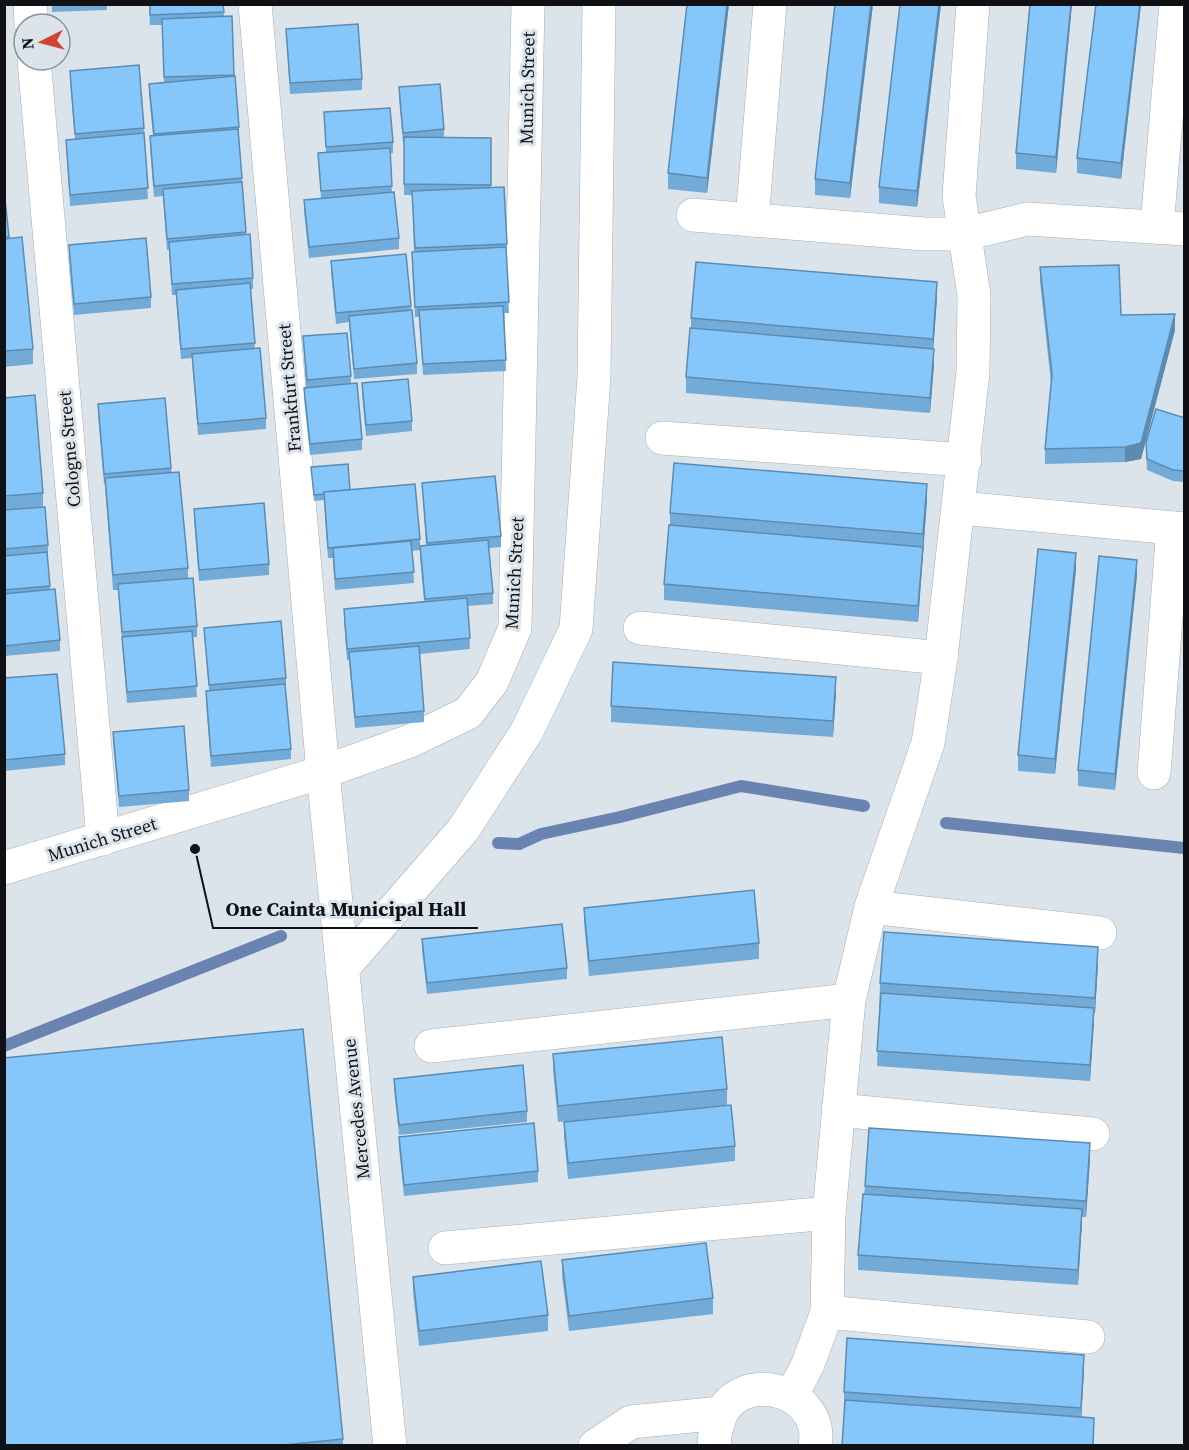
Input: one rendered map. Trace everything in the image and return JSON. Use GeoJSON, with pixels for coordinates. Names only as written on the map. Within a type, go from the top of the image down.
{"type":"FeatureCollection","features":[{"type":"Feature","properties":{"kind":"street","name":"Frankfurt Street"},"geometry":{"type":"LineString","coordinates":[[255,4],[323,772]]}},
{"type":"Feature","properties":{"kind":"street","name":"Munich Street"},"geometry":{"type":"LineString","coordinates":[[4,868],[323,772],[410,741],[468,713],[492,682],[515,628],[528,4]]}},
{"type":"Feature","properties":{"kind":"street"},"geometry":{"type":"LineString","coordinates":[[342,969],[463,830],[527,731],[576,629],[594,377],[598,4]]}},
{"type":"Feature","properties":{"kind":"street"},"geometry":{"type":"LineString","coordinates":[[752,220],[770,4]]}},
{"type":"Feature","properties":{"kind":"street"},"geometry":{"type":"LineString","coordinates":[[792,1395],[808,1364],[827,1312],[829,1213],[849,1000],[872,907],[928,742],[941,658],[960,508],[973,372],[974,295],[959,196],[973,4]]}},
{"type":"Feature","properties":{"kind":"street"},"geometry":{"type":"LineString","coordinates":[[693,215],[924,234],[966,234],[1027,219],[1171,228],[1176,4]]}},
{"type":"Feature","properties":{"kind":"street","name":"Cologne Street"},"geometry":{"type":"LineString","coordinates":[[35,72],[103,839]]}},
{"type":"Feature","properties":{"kind":"street"},"geometry":{"type":"LineString","coordinates":[[662,438],[965,460]]}},
{"type":"Feature","properties":{"kind":"street"},"geometry":{"type":"LineString","coordinates":[[960,508],[1179,529],[1154,773]]}},
{"type":"Feature","properties":{"kind":"street"},"geometry":{"type":"LineString","coordinates":[[640,628],[941,658]]}},
{"type":"Feature","properties":{"kind":"street","name":"Mercedes Avenue"},"geometry":{"type":"LineString","coordinates":[[323,772],[390,1446]]}},
{"type":"Feature","properties":{"kind":"street"},"geometry":{"type":"LineString","coordinates":[[872,907],[1100,933]]}},
{"type":"Feature","properties":{"kind":"street"},"geometry":{"type":"LineString","coordinates":[[431,1046],[849,1000]]}},
{"type":"Feature","properties":{"kind":"street"},"geometry":{"type":"LineString","coordinates":[[838,1110],[1093,1134]]}},
{"type":"Feature","properties":{"kind":"street"},"geometry":{"type":"LineString","coordinates":[[445,1248],[829,1213]]}},
{"type":"Feature","properties":{"kind":"street"},"geometry":{"type":"LineString","coordinates":[[827,1312],[1088,1337]]}},
{"type":"Feature","properties":{"kind":"street"},"geometry":{"type":"LineString","coordinates":[[715,1446],[714,1440],[721,1413],[734,1398],[753,1389],[773,1388],[792,1395],[810,1413],[817,1437],[815,1446]]}},
{"type":"Feature","properties":{"kind":"street"},"geometry":{"type":"LineString","coordinates":[[595,1446],[631,1422],[721,1413]]}},
{"type":"Feature","properties":{"kind":"building"},"geometry":{"type":"Polygon","coordinates":[[[150,4],[223,4],[224,12],[150,15],[150,4]]]}},
{"type":"Feature","properties":{"kind":"building"},"geometry":{"type":"Polygon","coordinates":[[[687,4],[727,4],[707,178],[668,173],[687,4]]]}},
{"type":"Feature","properties":{"kind":"building"},"geometry":{"type":"Polygon","coordinates":[[[835,4],[871,4],[850,183],[815,179],[835,4]]]}},
{"type":"Feature","properties":{"kind":"building"},"geometry":{"type":"Polygon","coordinates":[[[900,4],[939,4],[917,191],[879,187],[900,4]]]}},
{"type":"Feature","properties":{"kind":"building"},"geometry":{"type":"Polygon","coordinates":[[[1030,4],[1071,4],[1056,157],[1016,153],[1030,4]]]}},
{"type":"Feature","properties":{"kind":"building"},"geometry":{"type":"Polygon","coordinates":[[[1096,4],[1140,4],[1121,163],[1077,158],[1096,4]]]}},
{"type":"Feature","properties":{"kind":"building"},"geometry":{"type":"Polygon","coordinates":[[[232,16],[234,75],[164,77],[162,19],[232,16]]]}},
{"type":"Feature","properties":{"kind":"building"},"geometry":{"type":"Polygon","coordinates":[[[358,24],[362,79],[290,83],[286,29],[358,24]]]}},
{"type":"Feature","properties":{"kind":"building"},"geometry":{"type":"Polygon","coordinates":[[[139,65],[144,128],[75,134],[70,72],[139,65]]]}},
{"type":"Feature","properties":{"kind":"building"},"geometry":{"type":"Polygon","coordinates":[[[235,76],[239,127],[154,134],[149,84],[235,76]]]}},
{"type":"Feature","properties":{"kind":"building"},"geometry":{"type":"Polygon","coordinates":[[[440,84],[444,129],[403,133],[399,87],[440,84]]]}},
{"type":"Feature","properties":{"kind":"building"},"geometry":{"type":"Polygon","coordinates":[[[390,108],[393,142],[326,147],[324,112],[390,108]]]}},
{"type":"Feature","properties":{"kind":"building"},"geometry":{"type":"Polygon","coordinates":[[[238,129],[242,178],[154,186],[150,136],[238,129]]]}},
{"type":"Feature","properties":{"kind":"building"},"geometry":{"type":"Polygon","coordinates":[[[144,133],[148,188],[70,195],[66,140],[144,133]]]}},
{"type":"Feature","properties":{"kind":"building"},"geometry":{"type":"Polygon","coordinates":[[[404,137],[491,138],[491,185],[404,184],[404,137]]]}},
{"type":"Feature","properties":{"kind":"building"},"geometry":{"type":"Polygon","coordinates":[[[390,148],[392,186],[321,191],[318,153],[390,148]]]}},
{"type":"Feature","properties":{"kind":"building"},"geometry":{"type":"Polygon","coordinates":[[[242,182],[246,232],[167,239],[163,189],[242,182]]]}},
{"type":"Feature","properties":{"kind":"building"},"geometry":{"type":"Polygon","coordinates":[[[504,187],[507,244],[415,248],[412,191],[504,187]]]}},
{"type":"Feature","properties":{"kind":"building"},"geometry":{"type":"Polygon","coordinates":[[[4,189],[9,237],[4,237],[4,189]]]}},
{"type":"Feature","properties":{"kind":"building"},"geometry":{"type":"Polygon","coordinates":[[[394,192],[399,238],[309,247],[304,200],[394,192]]]}},
{"type":"Feature","properties":{"kind":"building"},"geometry":{"type":"Polygon","coordinates":[[[250,234],[253,278],[172,284],[169,242],[250,234]]]}},
{"type":"Feature","properties":{"kind":"building"},"geometry":{"type":"Polygon","coordinates":[[[22,237],[33,349],[4,351],[4,239],[22,237]]]}},
{"type":"Feature","properties":{"kind":"building"},"geometry":{"type":"Polygon","coordinates":[[[146,238],[151,297],[74,304],[69,245],[146,238]]]}},
{"type":"Feature","properties":{"kind":"building"},"geometry":{"type":"Polygon","coordinates":[[[506,247],[509,302],[415,307],[412,252],[506,247]]]}},
{"type":"Feature","properties":{"kind":"building"},"geometry":{"type":"Polygon","coordinates":[[[406,254],[411,306],[336,313],[331,261],[406,254]]]}},
{"type":"Feature","properties":{"kind":"building"},"geometry":{"type":"Polygon","coordinates":[[[696,262],[937,282],[933,339],[691,318],[696,262]]]}},
{"type":"Feature","properties":{"kind":"building"},"geometry":{"type":"Polygon","coordinates":[[[1119,265],[1121,315],[1175,314],[1141,443],[1125,447],[1045,449],[1052,374],[1040,267],[1119,265]]]}},
{"type":"Feature","properties":{"kind":"building"},"geometry":{"type":"Polygon","coordinates":[[[250,283],[255,343],[181,349],[176,290],[250,283]]]}},
{"type":"Feature","properties":{"kind":"building"},"geometry":{"type":"Polygon","coordinates":[[[503,306],[506,360],[423,364],[419,310],[503,306]]]}},
{"type":"Feature","properties":{"kind":"building"},"geometry":{"type":"Polygon","coordinates":[[[412,310],[417,363],[354,369],[349,316],[412,310]]]}},
{"type":"Feature","properties":{"kind":"building"},"geometry":{"type":"Polygon","coordinates":[[[690,328],[934,349],[930,398],[686,377],[690,328]]]}},
{"type":"Feature","properties":{"kind":"building"},"geometry":{"type":"Polygon","coordinates":[[[347,333],[351,376],[307,380],[303,336],[347,333]]]}},
{"type":"Feature","properties":{"kind":"building"},"geometry":{"type":"Polygon","coordinates":[[[260,348],[266,418],[198,424],[192,354],[260,348]]]}},
{"type":"Feature","properties":{"kind":"building"},"geometry":{"type":"Polygon","coordinates":[[[408,379],[412,421],[366,425],[362,383],[408,379]]]}},
{"type":"Feature","properties":{"kind":"building"},"geometry":{"type":"Polygon","coordinates":[[[357,383],[362,439],[310,444],[304,388],[357,383]]]}},
{"type":"Feature","properties":{"kind":"building"},"geometry":{"type":"Polygon","coordinates":[[[35,395],[43,493],[4,496],[4,398],[35,395]]]}},
{"type":"Feature","properties":{"kind":"building"},"geometry":{"type":"Polygon","coordinates":[[[165,398],[171,468],[104,474],[98,404],[165,398]]]}},
{"type":"Feature","properties":{"kind":"building"},"geometry":{"type":"Polygon","coordinates":[[[1156,409],[1185,418],[1185,471],[1173,470],[1147,459],[1146,442],[1156,409]]]}},
{"type":"Feature","properties":{"kind":"building"},"geometry":{"type":"Polygon","coordinates":[[[674,463],[927,484],[923,534],[670,513],[674,463]]]}},
{"type":"Feature","properties":{"kind":"building"},"geometry":{"type":"Polygon","coordinates":[[[348,464],[350,490],[314,495],[311,467],[348,464]]]}},
{"type":"Feature","properties":{"kind":"building"},"geometry":{"type":"Polygon","coordinates":[[[179,472],[188,568],[113,575],[105,478],[179,472]]]}},
{"type":"Feature","properties":{"kind":"building"},"geometry":{"type":"Polygon","coordinates":[[[495,476],[501,536],[427,543],[422,483],[495,476]]]}},
{"type":"Feature","properties":{"kind":"building"},"geometry":{"type":"Polygon","coordinates":[[[415,484],[420,539],[328,548],[324,492],[415,484]]]}},
{"type":"Feature","properties":{"kind":"building"},"geometry":{"type":"Polygon","coordinates":[[[264,503],[269,564],[199,570],[194,509],[264,503]]]}},
{"type":"Feature","properties":{"kind":"building"},"geometry":{"type":"Polygon","coordinates":[[[45,507],[48,545],[4,549],[4,510],[45,507]]]}},
{"type":"Feature","properties":{"kind":"building"},"geometry":{"type":"Polygon","coordinates":[[[669,525],[923,547],[918,606],[664,584],[669,525]]]}},
{"type":"Feature","properties":{"kind":"building"},"geometry":{"type":"Polygon","coordinates":[[[488,540],[493,593],[425,599],[420,546],[488,540]]]}},
{"type":"Feature","properties":{"kind":"building"},"geometry":{"type":"Polygon","coordinates":[[[411,541],[414,572],[335,579],[333,548],[411,541]]]}},
{"type":"Feature","properties":{"kind":"building"},"geometry":{"type":"Polygon","coordinates":[[[1038,549],[1076,553],[1055,759],[1018,755],[1038,549]]]}},
{"type":"Feature","properties":{"kind":"building"},"geometry":{"type":"Polygon","coordinates":[[[47,552],[50,586],[4,590],[4,556],[47,552]]]}},
{"type":"Feature","properties":{"kind":"building"},"geometry":{"type":"Polygon","coordinates":[[[1099,556],[1137,560],[1115,774],[1078,770],[1099,556]]]}},
{"type":"Feature","properties":{"kind":"building"},"geometry":{"type":"Polygon","coordinates":[[[193,578],[197,626],[122,632],[118,584],[193,578]]]}},
{"type":"Feature","properties":{"kind":"building"},"geometry":{"type":"Polygon","coordinates":[[[55,589],[60,640],[4,646],[4,594],[55,589]]]}},
{"type":"Feature","properties":{"kind":"building"},"geometry":{"type":"Polygon","coordinates":[[[467,598],[470,638],[347,649],[344,609],[467,598]]]}},
{"type":"Feature","properties":{"kind":"building"},"geometry":{"type":"Polygon","coordinates":[[[281,621],[286,678],[209,685],[204,628],[281,621]]]}},
{"type":"Feature","properties":{"kind":"building"},"geometry":{"type":"Polygon","coordinates":[[[192,631],[197,686],[127,692],[122,637],[192,631]]]}},
{"type":"Feature","properties":{"kind":"building"},"geometry":{"type":"Polygon","coordinates":[[[419,646],[424,711],[355,717],[349,652],[419,646]]]}},
{"type":"Feature","properties":{"kind":"building"},"geometry":{"type":"Polygon","coordinates":[[[613,662],[836,677],[833,721],[611,706],[613,662]]]}},
{"type":"Feature","properties":{"kind":"building"},"geometry":{"type":"Polygon","coordinates":[[[57,674],[65,754],[4,760],[4,678],[57,674]]]}},
{"type":"Feature","properties":{"kind":"building"},"geometry":{"type":"Polygon","coordinates":[[[285,684],[291,749],[211,756],[206,691],[285,684]]]}},
{"type":"Feature","properties":{"kind":"building"},"geometry":{"type":"Polygon","coordinates":[[[184,726],[189,790],[119,796],[113,732],[184,726]]]}},
{"type":"Feature","properties":{"kind":"building"},"geometry":{"type":"Polygon","coordinates":[[[754,890],[759,943],[589,961],[584,908],[754,890]]]}},
{"type":"Feature","properties":{"kind":"building"},"geometry":{"type":"Polygon","coordinates":[[[562,924],[567,968],[427,983],[422,939],[562,924]]]}},
{"type":"Feature","properties":{"kind":"building"},"geometry":{"type":"Polygon","coordinates":[[[884,932],[1098,947],[1095,998],[880,983],[884,932]]]}},
{"type":"Feature","properties":{"kind":"building"},"geometry":{"type":"Polygon","coordinates":[[[881,993],[1094,1008],[1090,1065],[877,1051],[881,993]]]}},
{"type":"Feature","properties":{"kind":"building"},"geometry":{"type":"Polygon","coordinates":[[[303,1029],[343,1439],[274,1446],[4,1446],[4,1058],[303,1029]]]}},
{"type":"Feature","properties":{"kind":"building"},"geometry":{"type":"Polygon","coordinates":[[[722,1037],[727,1089],[558,1106],[553,1054],[722,1037]]]}},
{"type":"Feature","properties":{"kind":"building"},"geometry":{"type":"Polygon","coordinates":[[[523,1065],[527,1111],[399,1125],[394,1079],[523,1065]]]}},
{"type":"Feature","properties":{"kind":"building"},"geometry":{"type":"Polygon","coordinates":[[[731,1105],[735,1146],[568,1163],[564,1122],[731,1105]]]}},
{"type":"Feature","properties":{"kind":"building"},"geometry":{"type":"Polygon","coordinates":[[[534,1123],[538,1171],[404,1185],[399,1137],[534,1123]]]}},
{"type":"Feature","properties":{"kind":"building"},"geometry":{"type":"Polygon","coordinates":[[[869,1128],[1090,1143],[1086,1201],[865,1186],[869,1128]]]}},
{"type":"Feature","properties":{"kind":"building"},"geometry":{"type":"Polygon","coordinates":[[[863,1194],[1082,1209],[1078,1270],[858,1255],[863,1194]]]}},
{"type":"Feature","properties":{"kind":"building"},"geometry":{"type":"Polygon","coordinates":[[[706,1243],[713,1298],[569,1316],[562,1260],[706,1243]]]}},
{"type":"Feature","properties":{"kind":"building"},"geometry":{"type":"Polygon","coordinates":[[[541,1261],[548,1315],[419,1331],[413,1277],[541,1261]]]}},
{"type":"Feature","properties":{"kind":"building"},"geometry":{"type":"Polygon","coordinates":[[[847,1338],[1084,1355],[1081,1408],[844,1392],[847,1338]]]}},
{"type":"Feature","properties":{"kind":"building"},"geometry":{"type":"Polygon","coordinates":[[[845,1400],[1094,1418],[1093,1446],[842,1446],[845,1400]]]}},
{"type":"Feature","properties":{"kind":"waterway"},"geometry":{"type":"LineString","coordinates":[[498,843],[519,844],[541,834],[620,817],[741,786],[864,806]]}},
{"type":"Feature","properties":{"kind":"waterway"},"geometry":{"type":"LineString","coordinates":[[946,823],[1184,848]]}},
{"type":"Feature","properties":{"kind":"waterway"},"geometry":{"type":"LineString","coordinates":[[4,1046],[281,936]]}},
{"type":"Feature","properties":{"kind":"place","name":"One Cainta Municipal Hall"},"geometry":{"type":"Point","coordinates":[195,849]}}]}
